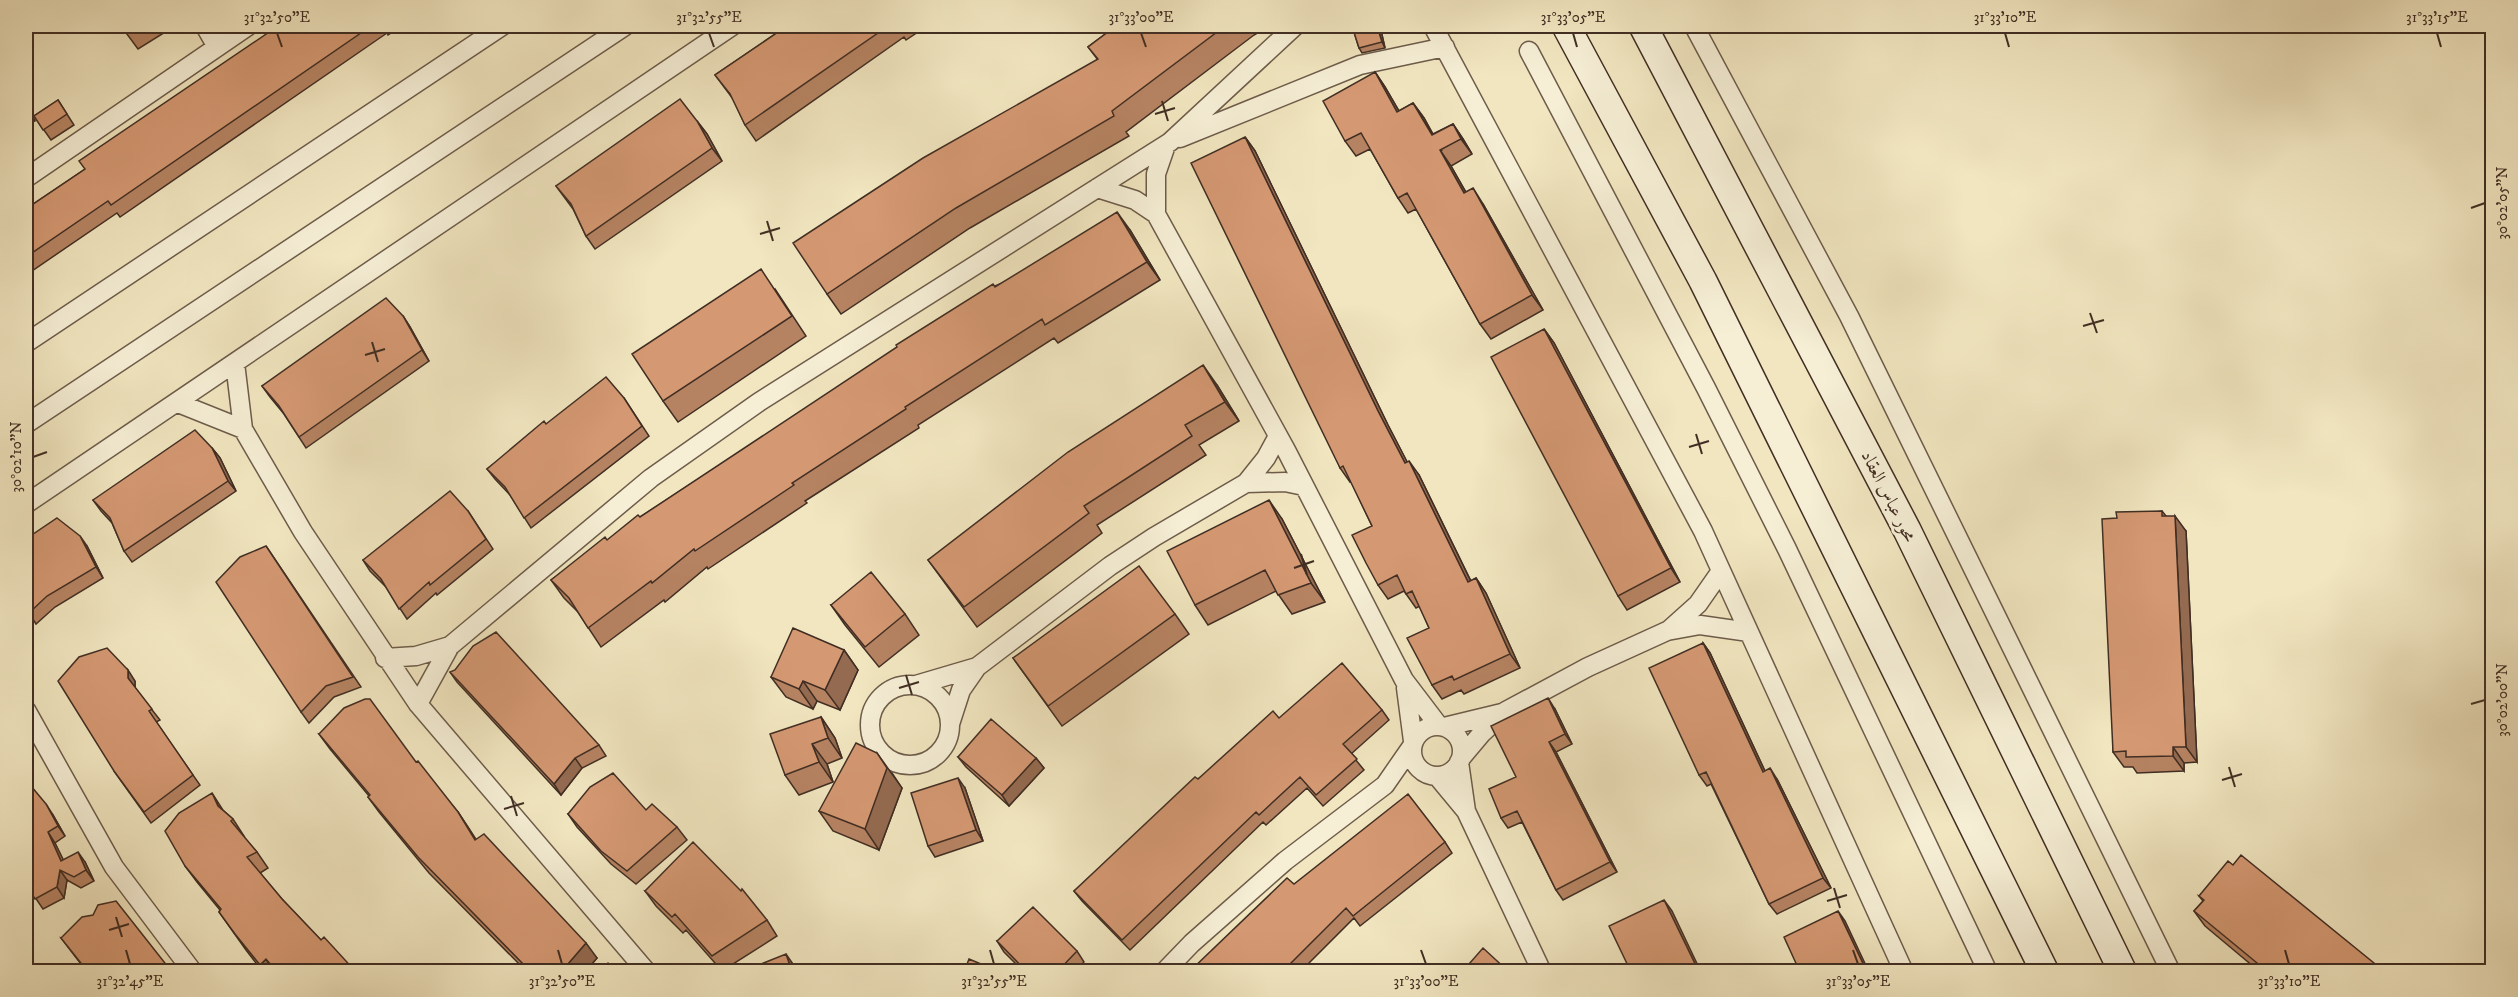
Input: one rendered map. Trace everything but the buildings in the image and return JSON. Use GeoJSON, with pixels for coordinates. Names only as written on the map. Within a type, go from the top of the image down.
{"type":"FeatureCollection","features":[{"type":"Feature","properties":{"kind":"main road"},"geometry":{"type":"LineString","coordinates":[[1566,26],[1708,291],[2045,972]]}},
{"type":"Feature","properties":{"kind":"main road","name":"محور عباس العقاد"},"geometry":{"type":"LineString","coordinates":[[1643,26],[1906,530],[2123,972]]}},
{"type":"Feature","properties":{"kind":"street"},"geometry":{"type":"LineString","coordinates":[[205,26],[217,47]]}},
{"type":"Feature","properties":{"kind":"street"},"geometry":{"type":"LineString","coordinates":[[26,178],[248,26]]}},
{"type":"Feature","properties":{"kind":"street"},"geometry":{"type":"LineString","coordinates":[[26,343],[502,26]]}},
{"type":"Feature","properties":{"kind":"street"},"geometry":{"type":"LineString","coordinates":[[26,424],[626,26]]}},
{"type":"Feature","properties":{"kind":"street"},"geometry":{"type":"LineString","coordinates":[[26,504],[732,26]]}},
{"type":"Feature","properties":{"kind":"street"},"geometry":{"type":"LineString","coordinates":[[1156,214],[1156,174],[1168,144],[1295,26]]}},
{"type":"Feature","properties":{"kind":"street"},"geometry":{"type":"LineString","coordinates":[[1433,26],[1702,531],[1904,972]]}},
{"type":"Feature","properties":{"kind":"street"},"geometry":{"type":"LineString","coordinates":[[1694,26],[1849,316],[2171,972]]}},
{"type":"Feature","properties":{"kind":"street"},"geometry":{"type":"LineString","coordinates":[[417,704],[450,646],[651,478],[833,354],[1168,144],[1360,65],[1444,47]]}},
{"type":"Feature","properties":{"kind":"street"},"geometry":{"type":"LineString","coordinates":[[1529,51],[1771,517],[1988,972]]}},
{"type":"Feature","properties":{"kind":"street"},"geometry":{"type":"LineString","coordinates":[[1097,188],[1135,200],[1156,214],[1278,436],[1404,680],[1441,726],[1459,739],[1466,811]]}},
{"type":"Feature","properties":{"kind":"street"},"geometry":{"type":"LineString","coordinates":[[235,363],[243,429],[303,532],[385,658],[417,704],[646,972]]}},
{"type":"Feature","properties":{"kind":"street"},"geometry":{"type":"LineString","coordinates":[[178,403],[243,429]]}},
{"type":"Feature","properties":{"kind":"street"},"geometry":{"type":"LineString","coordinates":[[977,667],[916,685],[896,686],[876,702],[869,725],[877,749],[897,764],[923,763],[943,748],[961,690],[977,667],[1110,566],[1154,537],[1246,483],[1266,458],[1278,436]]}},
{"type":"Feature","properties":{"kind":"street"},"geometry":{"type":"LineString","coordinates":[[1246,483],[1285,482],[1304,486]]}},
{"type":"Feature","properties":{"kind":"street"},"geometry":{"type":"LineString","coordinates":[[1667,631],[1698,604],[1721,571]]}},
{"type":"Feature","properties":{"kind":"street"},"geometry":{"type":"LineString","coordinates":[[1384,785],[1408,778],[1435,776],[1450,772],[1482,733],[1506,711],[1588,667],[1667,631],[1700,625],[1749,632]]}},
{"type":"Feature","properties":{"kind":"street"},"geometry":{"type":"LineString","coordinates":[[385,658],[416,656],[450,646]]}},
{"type":"Feature","properties":{"kind":"street"},"geometry":{"type":"LineString","coordinates":[[1404,680],[1413,744],[1412,756],[1416,765],[1435,776],[1466,811],[1542,972]]}},
{"type":"Feature","properties":{"kind":"street"},"geometry":{"type":"LineString","coordinates":[[916,685],[933,692],[942,700],[950,724]]}},
{"type":"Feature","properties":{"kind":"street"},"geometry":{"type":"LineString","coordinates":[[26,710],[114,867],[193,972]]}},
{"type":"Feature","properties":{"kind":"street"},"geometry":{"type":"LineString","coordinates":[[1164,972],[1208,929],[1285,861],[1384,785],[1424,729],[1506,711]]}}]}
